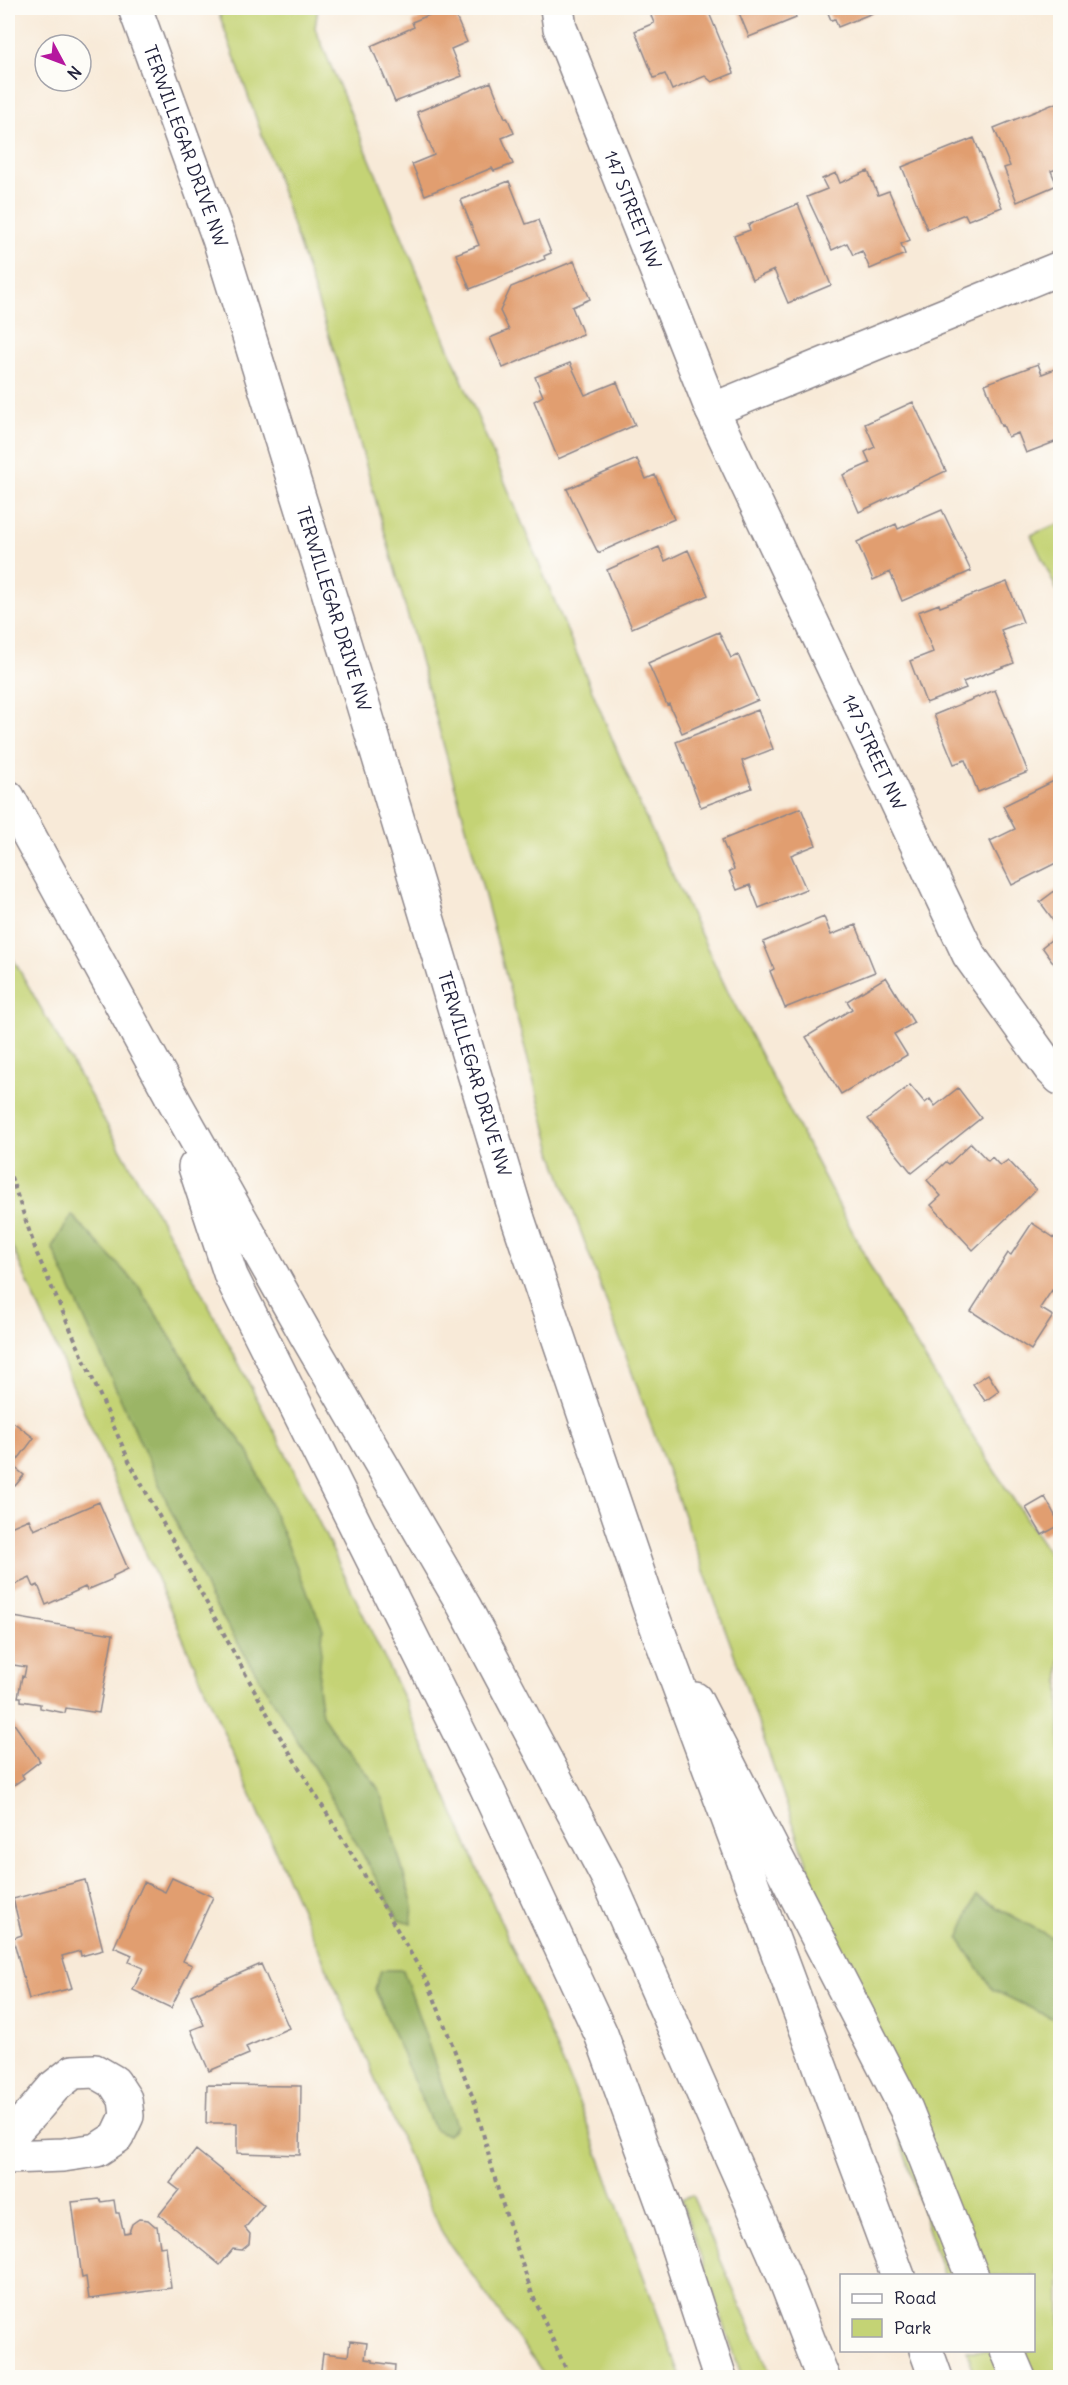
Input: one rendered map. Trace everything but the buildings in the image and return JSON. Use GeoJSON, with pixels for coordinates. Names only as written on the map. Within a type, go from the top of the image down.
{"type":"FeatureCollection","features":[{"type":"Feature","properties":{"kind":"main road","name":"TERWILLEGAR DRIVE NW"},"geometry":{"type":"LineString","coordinates":[[135,8],[219,238],[355,677],[517,1216],[652,1614]]}},
{"type":"Feature","properties":{"kind":"main road","name":"147 STREET NW"},"geometry":{"type":"LineString","coordinates":[[557,8],[560,28],[712,410],[969,955],[1050,1068],[1060,1078]]}},
{"type":"Feature","properties":{"kind":"main road"},"geometry":{"type":"LineString","coordinates":[[712,410],[1060,268]]}},
{"type":"Feature","properties":{"kind":"main road"},"geometry":{"type":"LineString","coordinates":[[8,797],[172,1097],[306,1335],[464,1605],[607,1876],[781,2269],[823,2378]]}},
{"type":"Feature","properties":{"kind":"main road"},"geometry":{"type":"LineString","coordinates":[[172,1097],[231,1276],[486,1784],[601,2034],[668,2218],[720,2378]]}},
{"type":"Feature","properties":{"kind":"main road"},"geometry":{"type":"LineString","coordinates":[[652,1614],[897,2274]]}},
{"type":"Feature","properties":{"kind":"main road"},"geometry":{"type":"LineString","coordinates":[[652,1614],[906,2109],[971,2274]]}},
{"type":"Feature","properties":{"kind":"main road"},"geometry":{"type":"LineString","coordinates":[[8,2138],[38,2108],[54,2087],[73,2072],[95,2071],[114,2082],[125,2099],[127,2116],[117,2137],[97,2150],[63,2155],[8,2157]]}},
{"type":"Feature","properties":{"kind":"main road"},"geometry":{"type":"LineString","coordinates":[[927,2352],[936,2378]]}},
{"type":"Feature","properties":{"kind":"main road"},"geometry":{"type":"LineString","coordinates":[[1007,2352],[1019,2378]]}},
{"type":"Feature","properties":{"kind":"path"},"geometry":{"type":"LineString","coordinates":[[8,1168],[37,1254],[130,1463],[279,1735],[429,1985],[476,2103],[498,2190],[532,2294],[570,2378]]}},
{"type":"Feature","properties":{"kind":"green space"},"geometry":{"type":"Polygon","coordinates":[[[217,8],[318,8],[315,28],[642,810],[726,988],[887,1298],[994,1470],[1060,1570],[1060,2377],[976,2377],[967,2352],[1035,2352],[1035,2274],[943,2274],[866,2032],[732,1648],[553,1155],[477,866],[338,364],[278,180],[217,8]]]}},
{"type":"Feature","properties":{"kind":"green space"},"geometry":{"type":"Polygon","coordinates":[[[1060,523],[1060,597],[1031,535],[1060,523]]]}},
{"type":"Feature","properties":{"kind":"green space"},"geometry":{"type":"Polygon","coordinates":[[[8,950],[201,1291],[291,1464],[400,1691],[574,2089],[681,2377],[546,2377],[443,2235],[8,1237],[8,950]]]}},
{"type":"Feature","properties":{"kind":"green space"},"geometry":{"type":"Polygon","coordinates":[[[72,1215],[139,1287],[209,1399],[248,1451],[323,1629],[318,1686],[322,1715],[379,1788],[413,1906],[411,1924],[399,1920],[319,1776],[210,1597],[52,1247],[72,1215]]]}},
{"type":"Feature","properties":{"kind":"green space"},"geometry":{"type":"Polygon","coordinates":[[[976,1896],[1060,1942],[1060,2022],[993,1990],[959,1939],[976,1896]]]}},
{"type":"Feature","properties":{"kind":"green space"},"geometry":{"type":"Polygon","coordinates":[[[381,1970],[403,1970],[456,2126],[448,2135],[434,2129],[375,1989],[381,1970]]]}},
{"type":"Feature","properties":{"kind":"green space"},"geometry":{"type":"Polygon","coordinates":[[[692,2195],[772,2377],[742,2377],[681,2199],[692,2195]]]}}]}
